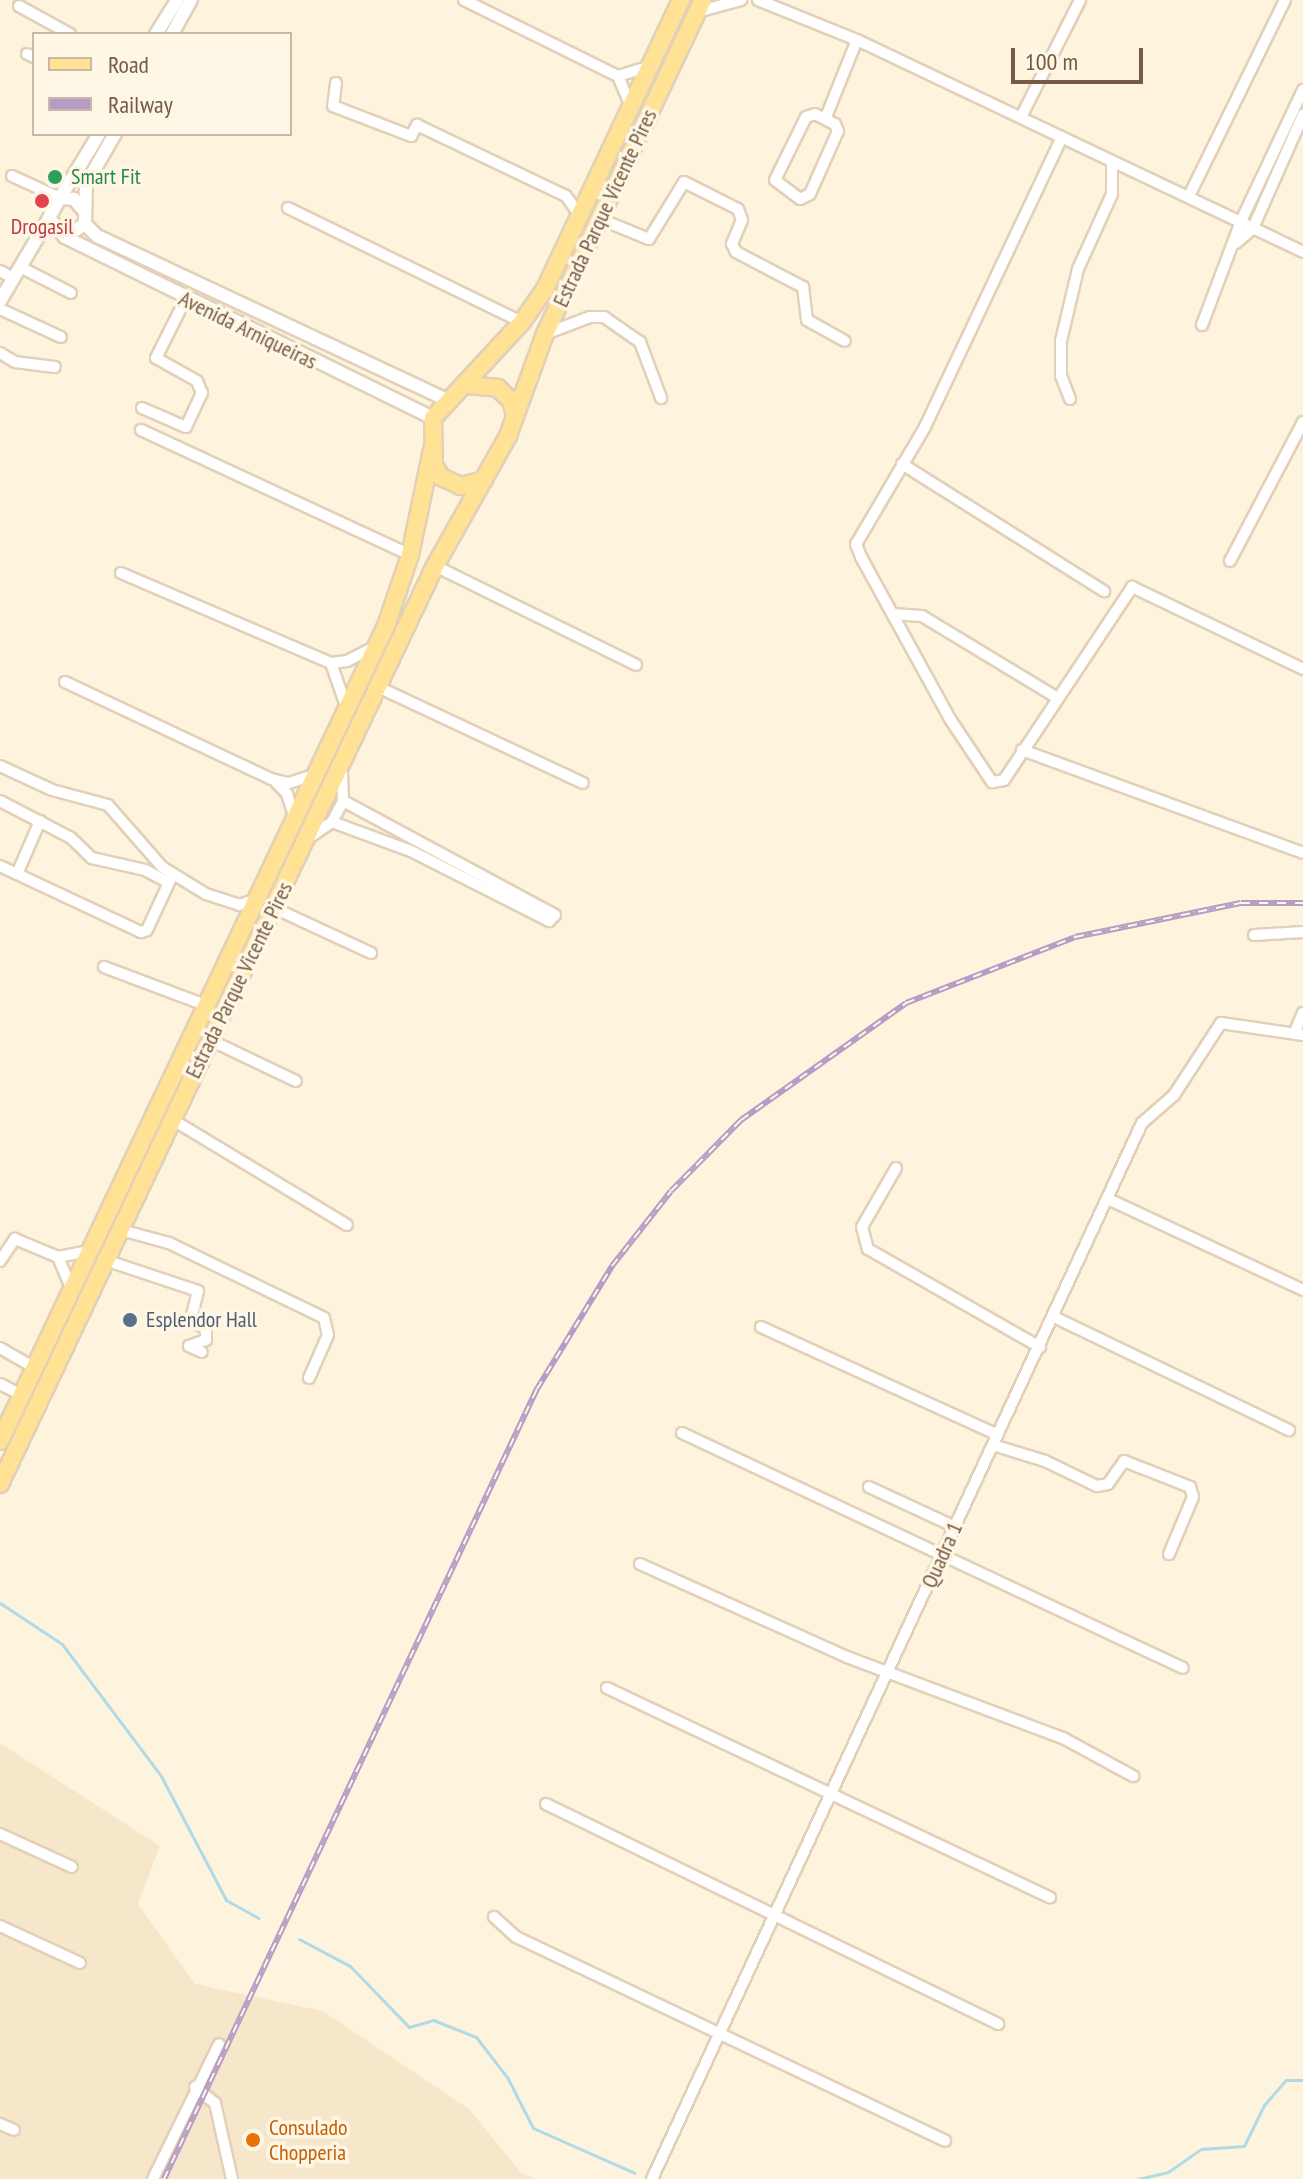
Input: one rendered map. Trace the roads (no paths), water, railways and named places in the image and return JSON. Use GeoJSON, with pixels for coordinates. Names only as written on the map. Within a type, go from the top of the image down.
{"type":"FeatureCollection","features":[{"type":"Feature","properties":{"kind":"main road","name":"Estrada Parque Vicente Pires"},"geometry":{"type":"LineString","coordinates":[[466,385],[522,322],[545,289],[681,0]]}},
{"type":"Feature","properties":{"kind":"main road","name":"Estrada Parque Vicente Pires"},"geometry":{"type":"LineString","coordinates":[[515,419],[545,334],[700,6]]}},
{"type":"Feature","properties":{"kind":"main road"},"geometry":{"type":"LineString","coordinates":[[466,385],[489,385],[506,393],[515,419],[484,480],[450,483],[434,465],[433,418],[445,399],[466,385]]}},
{"type":"Feature","properties":{"kind":"main road","name":"Estrada Parque Vicente Pires"},"geometry":{"type":"LineString","coordinates":[[0,1441],[374,647],[410,555],[432,450]]}},
{"type":"Feature","properties":{"kind":"main road","name":"Estrada Parque Vicente Pires"},"geometry":{"type":"LineString","coordinates":[[0,1484],[435,566],[484,480]]}},
{"type":"Feature","properties":{"kind":"main road"},"geometry":{"type":"LineString","coordinates":[[188,1044],[210,1040],[198,1022]]}},
{"type":"Feature","properties":{"kind":"street"},"geometry":{"type":"LineString","coordinates":[[157,32],[177,0]]}},
{"type":"Feature","properties":{"kind":"street"},"geometry":{"type":"LineString","coordinates":[[173,32],[191,0]]}},
{"type":"Feature","properties":{"kind":"street"},"geometry":{"type":"LineString","coordinates":[[464,0],[618,76],[631,107]]}},
{"type":"Feature","properties":{"kind":"street"},"geometry":{"type":"LineString","coordinates":[[700,6],[741,0]]}},
{"type":"Feature","properties":{"kind":"street"},"geometry":{"type":"LineString","coordinates":[[758,0],[774,2],[857,40],[1303,252]]}},
{"type":"Feature","properties":{"kind":"street"},"geometry":{"type":"LineString","coordinates":[[1021,117],[1080,0]]}},
{"type":"Feature","properties":{"kind":"street"},"geometry":{"type":"LineString","coordinates":[[1189,196],[1285,0]]}},
{"type":"Feature","properties":{"kind":"street"},"geometry":{"type":"LineString","coordinates":[[19,6],[66,32]]}},
{"type":"Feature","properties":{"kind":"street"},"geometry":{"type":"LineString","coordinates":[[826,117],[857,40]]}},
{"type":"Feature","properties":{"kind":"street"},"geometry":{"type":"LineString","coordinates":[[618,76],[648,67]]}},
{"type":"Feature","properties":{"kind":"street"},"geometry":{"type":"LineString","coordinates":[[336,83],[333,106],[369,124],[411,136],[417,125],[566,196],[580,216]]}},
{"type":"Feature","properties":{"kind":"street"},"geometry":{"type":"LineString","coordinates":[[1236,243],[1253,228],[1303,92]]}},
{"type":"Feature","properties":{"kind":"street"},"geometry":{"type":"LineString","coordinates":[[1202,325],[1236,243],[1241,221],[1288,135],[1303,115]]}},
{"type":"Feature","properties":{"kind":"street"},"geometry":{"type":"LineString","coordinates":[[806,117],[826,117],[837,127],[837,138],[810,194],[800,199],[776,184],[776,174],[806,117]]}},
{"type":"Feature","properties":{"kind":"street"},"geometry":{"type":"LineString","coordinates":[[0,301],[98,136]]}},
{"type":"Feature","properties":{"kind":"street"},"geometry":{"type":"LineString","coordinates":[[35,239],[61,235],[85,218],[86,184],[114,136]]}},
{"type":"Feature","properties":{"kind":"street"},"geometry":{"type":"LineString","coordinates":[[1062,137],[928,420],[856,544],[990,781],[1004,780],[1056,697],[1132,587],[1303,669]]}},
{"type":"Feature","properties":{"kind":"street"},"geometry":{"type":"LineString","coordinates":[[1070,399],[1061,376],[1061,341],[1078,269],[1112,194],[1112,161]]}},
{"type":"Feature","properties":{"kind":"street"},"geometry":{"type":"LineString","coordinates":[[12,176],[60,198]]}},
{"type":"Feature","properties":{"kind":"street"},"geometry":{"type":"LineString","coordinates":[[600,219],[649,239],[684,182],[738,209],[742,220],[732,244],[736,252],[803,287],[807,320],[845,341]]}},
{"type":"Feature","properties":{"kind":"street"},"geometry":{"type":"LineString","coordinates":[[566,196],[591,190]]}},
{"type":"Feature","properties":{"kind":"street","name":"Avenida Arniqueiras"},"geometry":{"type":"LineString","coordinates":[[60,198],[74,199],[97,236],[445,399]]}},
{"type":"Feature","properties":{"kind":"street"},"geometry":{"type":"LineString","coordinates":[[288,208],[522,322]]}},
{"type":"Feature","properties":{"kind":"street"},"geometry":{"type":"LineString","coordinates":[[49,218],[61,235]]}},
{"type":"Feature","properties":{"kind":"street","name":"Avenida Arniqueiras"},"geometry":{"type":"LineString","coordinates":[[61,235],[185,300],[433,418]]}},
{"type":"Feature","properties":{"kind":"street"},"geometry":{"type":"LineString","coordinates":[[0,271],[16,273],[71,293]]}},
{"type":"Feature","properties":{"kind":"street"},"geometry":{"type":"LineString","coordinates":[[142,408],[186,427],[202,393],[197,381],[156,358],[185,300]]}},
{"type":"Feature","properties":{"kind":"street"},"geometry":{"type":"LineString","coordinates":[[0,309],[61,337]]}},
{"type":"Feature","properties":{"kind":"street"},"geometry":{"type":"LineString","coordinates":[[545,334],[604,317],[640,342],[661,398]]}},
{"type":"Feature","properties":{"kind":"street"},"geometry":{"type":"LineString","coordinates":[[0,353],[15,362],[55,367]]}},
{"type":"Feature","properties":{"kind":"street"},"geometry":{"type":"LineString","coordinates":[[1230,561],[1303,422]]}},
{"type":"Feature","properties":{"kind":"street"},"geometry":{"type":"LineString","coordinates":[[141,430],[410,555]]}},
{"type":"Feature","properties":{"kind":"street"},"geometry":{"type":"LineString","coordinates":[[902,464],[1104,591]]}},
{"type":"Feature","properties":{"kind":"street"},"geometry":{"type":"LineString","coordinates":[[435,566],[636,665]]}},
{"type":"Feature","properties":{"kind":"street"},"geometry":{"type":"LineString","coordinates":[[121,573],[331,663],[347,661],[374,647]]}},
{"type":"Feature","properties":{"kind":"street"},"geometry":{"type":"LineString","coordinates":[[893,614],[922,616],[1056,697]]}},
{"type":"Feature","properties":{"kind":"street"},"geometry":{"type":"LineString","coordinates":[[331,663],[346,706]]}},
{"type":"Feature","properties":{"kind":"street"},"geometry":{"type":"LineString","coordinates":[[65,682],[271,779],[289,783],[313,775]]}},
{"type":"Feature","properties":{"kind":"street"},"geometry":{"type":"LineString","coordinates":[[378,687],[583,783]]}},
{"type":"Feature","properties":{"kind":"street"},"geometry":{"type":"LineString","coordinates":[[1022,750],[1303,853]]}},
{"type":"Feature","properties":{"kind":"street"},"geometry":{"type":"LineString","coordinates":[[305,840],[332,822],[343,801],[341,762]]}},
{"type":"Feature","properties":{"kind":"street"},"geometry":{"type":"LineString","coordinates":[[0,766],[52,790],[108,805],[171,880]]}},
{"type":"Feature","properties":{"kind":"street"},"geometry":{"type":"LineString","coordinates":[[271,779],[287,794],[294,815]]}},
{"type":"Feature","properties":{"kind":"street"},"geometry":{"type":"LineString","coordinates":[[0,801],[71,838],[92,858],[145,870],[229,903],[246,905],[254,900]]}},
{"type":"Feature","properties":{"kind":"street"},"geometry":{"type":"LineString","coordinates":[[343,801],[413,847]]}},
{"type":"Feature","properties":{"kind":"street"},"geometry":{"type":"LineString","coordinates":[[17,874],[40,821]]}},
{"type":"Feature","properties":{"kind":"street"},"geometry":{"type":"LineString","coordinates":[[332,822],[413,847],[472,875],[555,915],[549,921],[472,875]]}},
{"type":"Feature","properties":{"kind":"street"},"geometry":{"type":"LineString","coordinates":[[371,834],[376,822]]}},
{"type":"Feature","properties":{"kind":"street"},"geometry":{"type":"LineString","coordinates":[[0,866],[141,932],[147,930],[171,880]]}},
{"type":"Feature","properties":{"kind":"street"},"geometry":{"type":"LineString","coordinates":[[229,903],[243,927]]}},
{"type":"Feature","properties":{"kind":"street"},"geometry":{"type":"LineString","coordinates":[[274,908],[371,953]]}},
{"type":"Feature","properties":{"kind":"street"},"geometry":{"type":"LineString","coordinates":[[1254,935],[1303,932]]}},
{"type":"Feature","properties":{"kind":"street"},"geometry":{"type":"LineString","coordinates":[[104,967],[205,1005]]}},
{"type":"Feature","properties":{"kind":"street"},"geometry":{"type":"LineString","coordinates":[[1298,1034],[1303,1013]]}},
{"type":"Feature","properties":{"kind":"street","name":"Quadra 1"},"geometry":{"type":"LineString","coordinates":[[652,2179],[771,1916],[890,1674],[1145,1119],[1174,1095],[1217,1026],[1298,1034]]}},
{"type":"Feature","properties":{"kind":"street"},"geometry":{"type":"LineString","coordinates":[[210,1040],[296,1081]]}},
{"type":"Feature","properties":{"kind":"street"},"geometry":{"type":"LineString","coordinates":[[173,1120],[347,1225]]}},
{"type":"Feature","properties":{"kind":"street"},"geometry":{"type":"LineString","coordinates":[[896,1168],[862,1227],[868,1249],[1040,1347]]}},
{"type":"Feature","properties":{"kind":"street"},"geometry":{"type":"LineString","coordinates":[[1108,1199],[1303,1290]]}},
{"type":"Feature","properties":{"kind":"street"},"geometry":{"type":"LineString","coordinates":[[121,1230],[169,1243],[324,1318],[328,1335],[309,1378]]}},
{"type":"Feature","properties":{"kind":"street"},"geometry":{"type":"LineString","coordinates":[[0,1261],[15,1239],[58,1257],[90,1251]]}},
{"type":"Feature","properties":{"kind":"street"},"geometry":{"type":"LineString","coordinates":[[58,1257],[71,1288]]}},
{"type":"Feature","properties":{"kind":"street"},"geometry":{"type":"LineString","coordinates":[[108,1261],[198,1291],[191,1319],[206,1329],[206,1340],[189,1346],[202,1352]]}},
{"type":"Feature","properties":{"kind":"street"},"geometry":{"type":"LineString","coordinates":[[1054,1317],[1289,1430]]}},
{"type":"Feature","properties":{"kind":"street"},"geometry":{"type":"LineString","coordinates":[[761,1327],[1100,1487],[1124,1461],[1190,1487],[1193,1497],[1169,1554]]}},
{"type":"Feature","properties":{"kind":"street"},"geometry":{"type":"LineString","coordinates":[[0,1348],[35,1368]]}},
{"type":"Feature","properties":{"kind":"street"},"geometry":{"type":"LineString","coordinates":[[0,1384],[22,1395]]}},
{"type":"Feature","properties":{"kind":"street"},"geometry":{"type":"LineString","coordinates":[[682,1433],[1183,1668]]}},
{"type":"Feature","properties":{"kind":"street"},"geometry":{"type":"LineString","coordinates":[[869,1487],[955,1527]]}},
{"type":"Feature","properties":{"kind":"street"},"geometry":{"type":"LineString","coordinates":[[640,1564],[890,1674],[1063,1738],[1133,1776]]}},
{"type":"Feature","properties":{"kind":"street"},"geometry":{"type":"LineString","coordinates":[[607,1688],[1050,1897]]}},
{"type":"Feature","properties":{"kind":"street"},"geometry":{"type":"LineString","coordinates":[[546,1804],[998,2024]]}},
{"type":"Feature","properties":{"kind":"street"},"geometry":{"type":"LineString","coordinates":[[0,1834],[72,1867]]}},
{"type":"Feature","properties":{"kind":"street"},"geometry":{"type":"LineString","coordinates":[[494,1917],[516,1937],[945,2141]]}},
{"type":"Feature","properties":{"kind":"street"},"geometry":{"type":"LineString","coordinates":[[0,1926],[80,1963]]}},
{"type":"Feature","properties":{"kind":"street"},"geometry":{"type":"LineString","coordinates":[[153,2179],[195,2087],[219,2044]]}},
{"type":"Feature","properties":{"kind":"street"},"geometry":{"type":"LineString","coordinates":[[195,2087],[215,2103],[232,2179]]}},
{"type":"Feature","properties":{"kind":"street"},"geometry":{"type":"LineString","coordinates":[[0,2124],[14,2130]]}},
{"type":"Feature","properties":{"kind":"waterway"},"geometry":{"type":"LineString","coordinates":[[0,1603],[62,1644],[161,1776],[226,1900],[258,1918]]}},
{"type":"Feature","properties":{"kind":"waterway"},"geometry":{"type":"LineString","coordinates":[[299,1939],[350,1966],[409,2027],[433,2020],[476,2037],[507,2077],[533,2128],[635,2173]]}},
{"type":"Feature","properties":{"kind":"waterway"},"geometry":{"type":"LineString","coordinates":[[1138,2179],[1168,2172],[1201,2149],[1244,2146],[1264,2105],[1286,2080],[1303,2080]]}},
{"type":"Feature","properties":{"kind":"railway"},"geometry":{"type":"LineString","coordinates":[[164,2179],[537,1389],[612,1266],[671,1191],[741,1120],[906,1003],[1075,937],[1241,903],[1303,903]]}},
{"type":"Feature","properties":{"kind":"place","name":"Smart Fit"},"geometry":{"type":"Point","coordinates":[55,177]}},
{"type":"Feature","properties":{"kind":"place","name":"Drogasil"},"geometry":{"type":"Point","coordinates":[42,201]}},
{"type":"Feature","properties":{"kind":"place","name":"Esplendor Hall"},"geometry":{"type":"Point","coordinates":[130,1320]}},
{"type":"Feature","properties":{"kind":"place","name":"Consulado Chopperia"},"geometry":{"type":"Point","coordinates":[253,2140]}}]}
